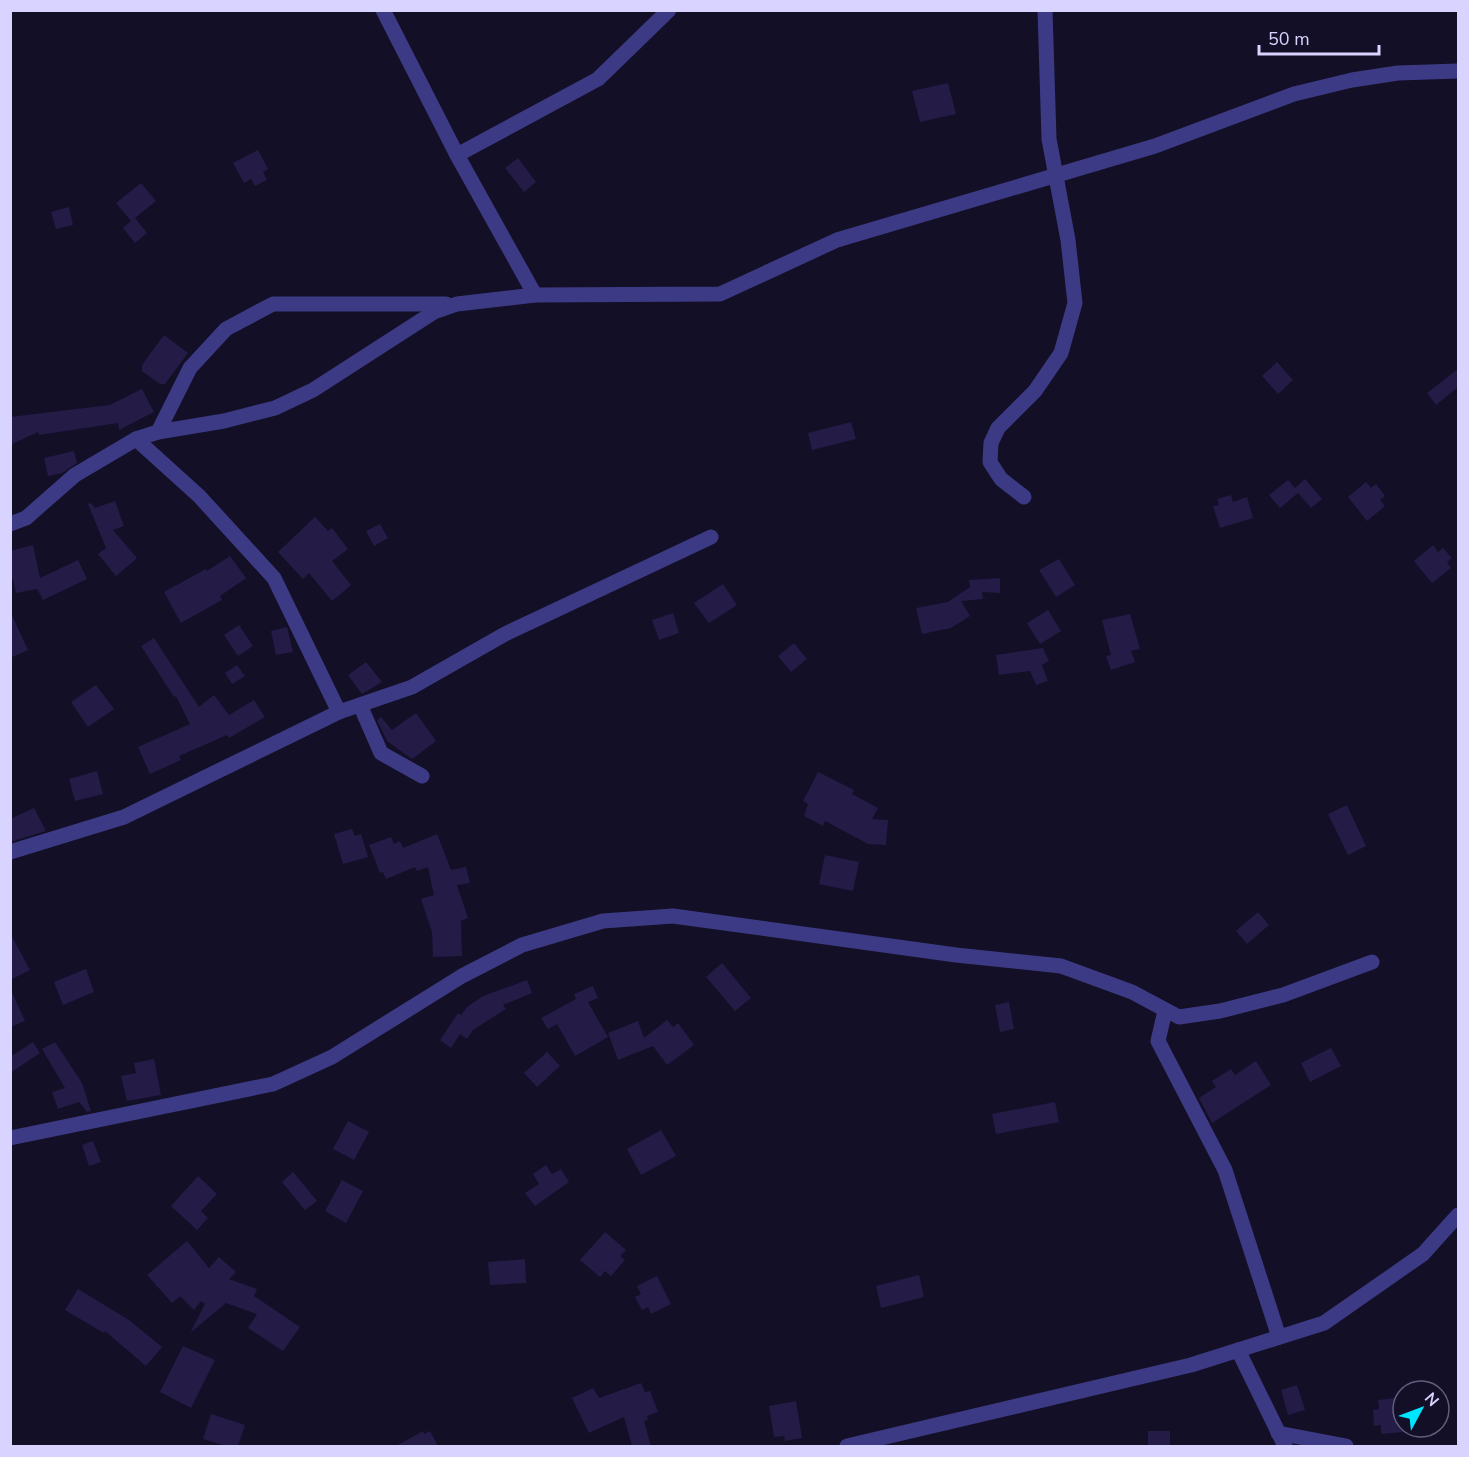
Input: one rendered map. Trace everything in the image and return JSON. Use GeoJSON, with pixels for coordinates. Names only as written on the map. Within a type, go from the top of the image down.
{"type":"FeatureCollection","features":[{"type":"Feature","properties":{"kind":"street"},"geometry":{"type":"LineString","coordinates":[[383,10],[457,155],[535,296]]}},
{"type":"Feature","properties":{"kind":"street"},"geometry":{"type":"LineString","coordinates":[[457,155],[598,79],[669,10]]}},
{"type":"Feature","properties":{"kind":"street"},"geometry":{"type":"LineString","coordinates":[[1024,497],[1001,479],[990,462],[991,443],[998,428],[1035,391],[1061,353],[1076,303],[1068,240],[1054,176],[1049,139],[1045,10]]}},
{"type":"Feature","properties":{"kind":"street"},"geometry":{"type":"LineString","coordinates":[[158,432],[190,368],[226,329],[273,304],[457,304],[535,296],[720,294],[837,240],[1155,146],[1303,92],[1352,80],[1398,73],[1458,71]]}},
{"type":"Feature","properties":{"kind":"street"},"geometry":{"type":"LineString","coordinates":[[10,524],[26,518],[75,475],[136,440],[158,432],[224,421],[275,408],[313,390],[434,312],[457,304]]}},
{"type":"Feature","properties":{"kind":"street"},"geometry":{"type":"LineString","coordinates":[[136,440],[199,496],[274,578],[339,712]]}},
{"type":"Feature","properties":{"kind":"street"},"geometry":{"type":"LineString","coordinates":[[10,852],[124,817],[339,712],[412,687],[505,634],[711,537]]}},
{"type":"Feature","properties":{"kind":"street"},"geometry":{"type":"LineString","coordinates":[[360,705],[381,753],[422,776]]}},
{"type":"Feature","properties":{"kind":"street"},"geometry":{"type":"LineString","coordinates":[[10,1138],[273,1084],[332,1058],[462,976],[522,945],[603,921],[674,916],[956,955],[1061,966],[1132,992],[1179,1017],[1221,1011],[1283,995],[1372,963]]}},
{"type":"Feature","properties":{"kind":"street"},"geometry":{"type":"LineString","coordinates":[[1164,1011],[1158,1041],[1225,1170],[1279,1337]]}},
{"type":"Feature","properties":{"kind":"street"},"geometry":{"type":"LineString","coordinates":[[847,1446],[1191,1365],[1324,1323],[1423,1254],[1458,1215]]}},
{"type":"Feature","properties":{"kind":"street"},"geometry":{"type":"LineString","coordinates":[[1238,1350],[1281,1440],[1346,1446]]}},
{"type":"Feature","properties":{"kind":"building"},"geometry":{"type":"Polygon","coordinates":[[[948,83],[956,114],[920,122],[912,91],[948,83]]]}},
{"type":"Feature","properties":{"kind":"building"},"geometry":{"type":"Polygon","coordinates":[[[258,150],[268,169],[263,172],[267,180],[255,186],[251,179],[244,183],[233,163],[258,150]]]}},
{"type":"Feature","properties":{"kind":"building"},"geometry":{"type":"Polygon","coordinates":[[[518,158],[536,182],[524,192],[505,168],[518,158]]]}},
{"type":"Feature","properties":{"kind":"building"},"geometry":{"type":"Polygon","coordinates":[[[141,183],[156,201],[135,218],[147,233],[135,243],[123,228],[131,221],[116,203],[141,183]]]}},
{"type":"Feature","properties":{"kind":"building"},"geometry":{"type":"Polygon","coordinates":[[[69,207],[73,225],[56,229],[51,212],[69,207]]]}},
{"type":"Feature","properties":{"kind":"building"},"geometry":{"type":"Polygon","coordinates":[[[164,335],[188,353],[165,384],[160,384],[142,371],[142,365],[164,335]]]}},
{"type":"Feature","properties":{"kind":"building"},"geometry":{"type":"Polygon","coordinates":[[[1277,362],[1293,380],[1278,394],[1262,376],[1277,362]]]}},
{"type":"Feature","properties":{"kind":"building"},"geometry":{"type":"Polygon","coordinates":[[[1458,369],[1458,387],[1436,405],[1427,393],[1458,369]]]}},
{"type":"Feature","properties":{"kind":"building"},"geometry":{"type":"Polygon","coordinates":[[[142,389],[154,412],[119,430],[118,423],[39,435],[38,432],[10,445],[10,417],[110,405],[142,389]]]}},
{"type":"Feature","properties":{"kind":"building"},"geometry":{"type":"Polygon","coordinates":[[[851,422],[856,439],[812,450],[808,433],[851,422]]]}},
{"type":"Feature","properties":{"kind":"building"},"geometry":{"type":"Polygon","coordinates":[[[74,451],[77,463],[62,473],[48,476],[44,458],[74,451]]]}},
{"type":"Feature","properties":{"kind":"building"},"geometry":{"type":"Polygon","coordinates":[[[1305,479],[1322,499],[1311,508],[1298,493],[1280,508],[1269,495],[1288,480],[1295,488],[1305,479]]]}},
{"type":"Feature","properties":{"kind":"building"},"geometry":{"type":"Polygon","coordinates":[[[1366,482],[1371,488],[1376,484],[1385,496],[1380,500],[1385,506],[1367,521],[1348,497],[1366,482]]]}},
{"type":"Feature","properties":{"kind":"building"},"geometry":{"type":"Polygon","coordinates":[[[1231,495],[1233,502],[1247,497],[1253,518],[1220,528],[1213,506],[1219,505],[1217,499],[1231,495]]]}},
{"type":"Feature","properties":{"kind":"building"},"geometry":{"type":"Polygon","coordinates":[[[115,501],[124,526],[113,530],[137,558],[116,576],[98,554],[106,548],[88,504],[91,503],[95,508],[115,501]]]}},
{"type":"Feature","properties":{"kind":"building"},"geometry":{"type":"Polygon","coordinates":[[[315,517],[328,531],[332,528],[348,549],[332,561],[351,585],[332,601],[309,573],[303,579],[278,552],[315,517]]]}},
{"type":"Feature","properties":{"kind":"building"},"geometry":{"type":"Polygon","coordinates":[[[380,524],[388,538],[374,546],[366,531],[380,524]]]}},
{"type":"Feature","properties":{"kind":"building"},"geometry":{"type":"Polygon","coordinates":[[[33,545],[40,578],[78,560],[87,579],[43,600],[37,589],[16,593],[13,580],[10,580],[10,551],[33,545]]]}},
{"type":"Feature","properties":{"kind":"building"},"geometry":{"type":"Polygon","coordinates":[[[1433,545],[1438,552],[1443,548],[1452,558],[1447,562],[1451,568],[1432,583],[1414,561],[1433,545]]]}},
{"type":"Feature","properties":{"kind":"building"},"geometry":{"type":"Polygon","coordinates":[[[230,556],[246,578],[220,596],[222,600],[181,623],[164,592],[206,569],[207,571],[230,556]]]}},
{"type":"Feature","properties":{"kind":"building"},"geometry":{"type":"Polygon","coordinates":[[[1059,559],[1075,585],[1056,597],[1039,570],[1059,559]]]}},
{"type":"Feature","properties":{"kind":"building"},"geometry":{"type":"Polygon","coordinates":[[[1000,578],[1000,593],[982,592],[983,599],[961,601],[970,616],[951,628],[922,634],[916,608],[948,602],[970,587],[969,580],[1000,578]]]}},
{"type":"Feature","properties":{"kind":"building"},"geometry":{"type":"Polygon","coordinates":[[[723,584],[737,605],[709,623],[694,603],[723,584]]]}},
{"type":"Feature","properties":{"kind":"building"},"geometry":{"type":"Polygon","coordinates":[[[1048,610],[1061,631],[1040,644],[1027,623],[1048,610]]]}},
{"type":"Feature","properties":{"kind":"building"},"geometry":{"type":"Polygon","coordinates":[[[10,611],[28,650],[10,658],[10,611]]]}},
{"type":"Feature","properties":{"kind":"building"},"geometry":{"type":"Polygon","coordinates":[[[673,613],[679,633],[659,640],[652,620],[673,613]]]}},
{"type":"Feature","properties":{"kind":"building"},"geometry":{"type":"Polygon","coordinates":[[[1130,614],[1140,649],[1131,651],[1135,662],[1111,670],[1106,656],[1111,655],[1102,620],[1130,614]]]}},
{"type":"Feature","properties":{"kind":"building"},"geometry":{"type":"Polygon","coordinates":[[[239,625],[253,646],[238,656],[224,635],[239,625]]]}},
{"type":"Feature","properties":{"kind":"building"},"geometry":{"type":"Polygon","coordinates":[[[287,627],[293,652],[276,655],[271,631],[287,627]]]}},
{"type":"Feature","properties":{"kind":"building"},"geometry":{"type":"Polygon","coordinates":[[[154,638],[199,707],[214,695],[229,715],[254,700],[265,717],[229,738],[227,735],[179,756],[181,760],[150,774],[138,747],[190,724],[176,696],[174,697],[141,646],[154,638]]]}},
{"type":"Feature","properties":{"kind":"building"},"geometry":{"type":"Polygon","coordinates":[[[794,643],[807,659],[791,672],[778,656],[794,643]]]}},
{"type":"Feature","properties":{"kind":"building"},"geometry":{"type":"Polygon","coordinates":[[[1043,648],[1049,661],[1042,665],[1048,681],[1036,685],[1030,671],[999,675],[996,655],[1043,648]]]}},
{"type":"Feature","properties":{"kind":"building"},"geometry":{"type":"Polygon","coordinates":[[[366,662],[382,682],[362,694],[348,675],[366,662]]]}},
{"type":"Feature","properties":{"kind":"building"},"geometry":{"type":"Polygon","coordinates":[[[237,665],[245,676],[232,684],[225,673],[237,665]]]}},
{"type":"Feature","properties":{"kind":"building"},"geometry":{"type":"Polygon","coordinates":[[[96,685],[114,709],[88,727],[71,702],[96,685]]]}},
{"type":"Feature","properties":{"kind":"building"},"geometry":{"type":"Polygon","coordinates":[[[416,713],[436,741],[412,759],[387,741],[377,720],[381,717],[392,730],[416,713]]]}},
{"type":"Feature","properties":{"kind":"building"},"geometry":{"type":"Polygon","coordinates":[[[97,771],[103,794],[75,801],[69,779],[97,771]]]}},
{"type":"Feature","properties":{"kind":"building"},"geometry":{"type":"Polygon","coordinates":[[[818,772],[854,790],[852,794],[878,808],[872,819],[888,820],[886,845],[868,844],[825,821],[823,826],[804,816],[808,804],[803,801],[818,772]]]}},
{"type":"Feature","properties":{"kind":"building"},"geometry":{"type":"Polygon","coordinates":[[[1347,805],[1366,846],[1348,855],[1328,814],[1347,805]]]}},
{"type":"Feature","properties":{"kind":"building"},"geometry":{"type":"Polygon","coordinates":[[[34,808],[46,831],[10,842],[10,819],[34,808]]]}},
{"type":"Feature","properties":{"kind":"building"},"geometry":{"type":"Polygon","coordinates":[[[352,829],[355,836],[361,834],[368,857],[343,864],[334,834],[352,829]]]}},
{"type":"Feature","properties":{"kind":"building"},"geometry":{"type":"Polygon","coordinates":[[[437,834],[451,870],[466,867],[470,883],[457,885],[468,918],[461,921],[462,956],[433,957],[432,932],[421,899],[434,895],[428,867],[417,871],[415,867],[386,879],[383,872],[380,873],[369,845],[391,837],[394,844],[400,841],[403,848],[437,834]]]}},
{"type":"Feature","properties":{"kind":"building"},"geometry":{"type":"Polygon","coordinates":[[[825,855],[859,862],[853,891],[819,884],[825,855]]]}},
{"type":"Feature","properties":{"kind":"building"},"geometry":{"type":"Polygon","coordinates":[[[1258,912],[1269,925],[1247,944],[1236,931],[1258,912]]]}},
{"type":"Feature","properties":{"kind":"building"},"geometry":{"type":"Polygon","coordinates":[[[10,933],[30,970],[10,980],[10,933]]]}},
{"type":"Feature","properties":{"kind":"building"},"geometry":{"type":"Polygon","coordinates":[[[722,963],[751,998],[735,1011],[706,977],[722,963]]]}},
{"type":"Feature","properties":{"kind":"building"},"geometry":{"type":"Polygon","coordinates":[[[86,969],[94,992],[63,1005],[54,982],[86,969]]]}},
{"type":"Feature","properties":{"kind":"building"},"geometry":{"type":"Polygon","coordinates":[[[527,980],[532,993],[503,1005],[506,1009],[473,1030],[467,1039],[460,1034],[451,1048],[440,1040],[458,1013],[461,1015],[467,1007],[483,996],[527,980]]]}},
{"type":"Feature","properties":{"kind":"building"},"geometry":{"type":"Polygon","coordinates":[[[593,986],[598,998],[588,1002],[608,1037],[575,1056],[557,1024],[548,1029],[541,1018],[576,999],[574,994],[593,986]]]}},
{"type":"Feature","properties":{"kind":"building"},"geometry":{"type":"Polygon","coordinates":[[[10,988],[25,1021],[10,1027],[10,988]]]}},
{"type":"Feature","properties":{"kind":"building"},"geometry":{"type":"Polygon","coordinates":[[[1009,1002],[1014,1029],[1000,1032],[995,1005],[1009,1002]]]}},
{"type":"Feature","properties":{"kind":"building"},"geometry":{"type":"Polygon","coordinates":[[[667,1020],[673,1027],[678,1023],[694,1045],[667,1065],[653,1046],[618,1060],[608,1033],[638,1021],[644,1038],[667,1020]]]}},
{"type":"Feature","properties":{"kind":"building"},"geometry":{"type":"Polygon","coordinates":[[[33,1042],[40,1053],[10,1073],[10,1057],[33,1042]]]}},
{"type":"Feature","properties":{"kind":"building"},"geometry":{"type":"Polygon","coordinates":[[[55,1042],[82,1083],[91,1111],[87,1112],[79,1102],[58,1109],[52,1092],[65,1088],[42,1049],[55,1042]]]}},
{"type":"Feature","properties":{"kind":"building"},"geometry":{"type":"Polygon","coordinates":[[[1331,1048],[1341,1066],[1310,1082],[1301,1063],[1331,1048]]]}},
{"type":"Feature","properties":{"kind":"building"},"geometry":{"type":"Polygon","coordinates":[[[547,1052],[560,1066],[537,1087],[524,1073],[547,1052]]]}},
{"type":"Feature","properties":{"kind":"building"},"geometry":{"type":"Polygon","coordinates":[[[154,1059],[161,1095],[127,1101],[121,1076],[136,1073],[134,1063],[154,1059]]]}},
{"type":"Feature","properties":{"kind":"building"},"geometry":{"type":"Polygon","coordinates":[[[1256,1061],[1271,1085],[1212,1123],[1199,1098],[1216,1087],[1212,1081],[1231,1069],[1235,1075],[1256,1061]]]}},
{"type":"Feature","properties":{"kind":"building"},"geometry":{"type":"Polygon","coordinates":[[[1055,1102],[1059,1122],[996,1134],[992,1114],[1055,1102]]]}},
{"type":"Feature","properties":{"kind":"building"},"geometry":{"type":"Polygon","coordinates":[[[348,1121],[369,1132],[354,1160],[333,1149],[348,1121]]]}},
{"type":"Feature","properties":{"kind":"building"},"geometry":{"type":"Polygon","coordinates":[[[661,1130],[676,1156],[641,1175],[627,1149],[661,1130]]]}},
{"type":"Feature","properties":{"kind":"building"},"geometry":{"type":"Polygon","coordinates":[[[93,1141],[101,1162],[89,1166],[82,1145],[93,1141]]]}},
{"type":"Feature","properties":{"kind":"building"},"geometry":{"type":"Polygon","coordinates":[[[546,1165],[552,1174],[561,1169],[569,1182],[535,1206],[525,1193],[539,1184],[533,1174],[546,1165]]]}},
{"type":"Feature","properties":{"kind":"building"},"geometry":{"type":"Polygon","coordinates":[[[293,1172],[317,1201],[305,1210],[282,1182],[293,1172]]]}},
{"type":"Feature","properties":{"kind":"building"},"geometry":{"type":"Polygon","coordinates":[[[198,1176],[217,1194],[201,1211],[208,1218],[197,1230],[171,1206],[198,1176]]]}},
{"type":"Feature","properties":{"kind":"building"},"geometry":{"type":"Polygon","coordinates":[[[342,1180],[363,1191],[346,1223],[325,1211],[342,1180]]]}},
{"type":"Feature","properties":{"kind":"building"},"geometry":{"type":"Polygon","coordinates":[[[605,1232],[626,1250],[620,1256],[625,1260],[611,1276],[605,1271],[600,1277],[580,1260],[605,1232]]]}},
{"type":"Feature","properties":{"kind":"building"},"geometry":{"type":"Polygon","coordinates":[[[187,1241],[209,1268],[219,1257],[236,1272],[229,1279],[257,1289],[254,1296],[300,1327],[283,1351],[248,1328],[257,1314],[226,1303],[190,1333],[205,1304],[201,1301],[194,1310],[180,1296],[172,1303],[147,1275],[187,1241]]]}},
{"type":"Feature","properties":{"kind":"building"},"geometry":{"type":"Polygon","coordinates":[[[525,1259],[526,1283],[490,1285],[488,1262],[525,1259]]]}},
{"type":"Feature","properties":{"kind":"building"},"geometry":{"type":"Polygon","coordinates":[[[919,1275],[924,1297],[881,1308],[876,1286],[919,1275]]]}},
{"type":"Feature","properties":{"kind":"building"},"geometry":{"type":"Polygon","coordinates":[[[657,1276],[671,1304],[651,1314],[648,1307],[642,1310],[635,1297],[641,1294],[637,1286],[657,1276]]]}},
{"type":"Feature","properties":{"kind":"building"},"geometry":{"type":"Polygon","coordinates":[[[78,1289],[129,1320],[162,1347],[146,1366],[105,1331],[104,1333],[65,1310],[78,1289]]]}},
{"type":"Feature","properties":{"kind":"building"},"geometry":{"type":"Polygon","coordinates":[[[183,1346],[215,1360],[191,1408],[160,1392],[183,1346]]]}},
{"type":"Feature","properties":{"kind":"building"},"geometry":{"type":"Polygon","coordinates":[[[641,1383],[645,1392],[650,1391],[658,1412],[647,1416],[648,1420],[644,1421],[651,1446],[632,1446],[624,1417],[589,1433],[572,1398],[593,1388],[599,1398],[641,1383]]]}},
{"type":"Feature","properties":{"kind":"building"},"geometry":{"type":"Polygon","coordinates":[[[1297,1385],[1305,1410],[1288,1415],[1281,1390],[1297,1385]]]}},
{"type":"Feature","properties":{"kind":"building"},"geometry":{"type":"Polygon","coordinates":[[[1391,1398],[1391,1433],[1381,1434],[1381,1425],[1374,1426],[1373,1410],[1379,1409],[1378,1400],[1391,1398]]]}},
{"type":"Feature","properties":{"kind":"building"},"geometry":{"type":"Polygon","coordinates":[[[796,1401],[802,1438],[785,1441],[784,1436],[774,1437],[769,1406],[796,1401]]]}},
{"type":"Feature","properties":{"kind":"building"},"geometry":{"type":"Polygon","coordinates":[[[211,1414],[245,1425],[238,1446],[226,1446],[203,1439],[211,1414]]]}},
{"type":"Feature","properties":{"kind":"building"},"geometry":{"type":"Polygon","coordinates":[[[423,1431],[424,1434],[430,1431],[438,1446],[396,1446],[423,1431]]]}},
{"type":"Feature","properties":{"kind":"building"},"geometry":{"type":"Polygon","coordinates":[[[1148,1431],[1170,1431],[1170,1446],[1148,1446],[1148,1431]]]}}]}
